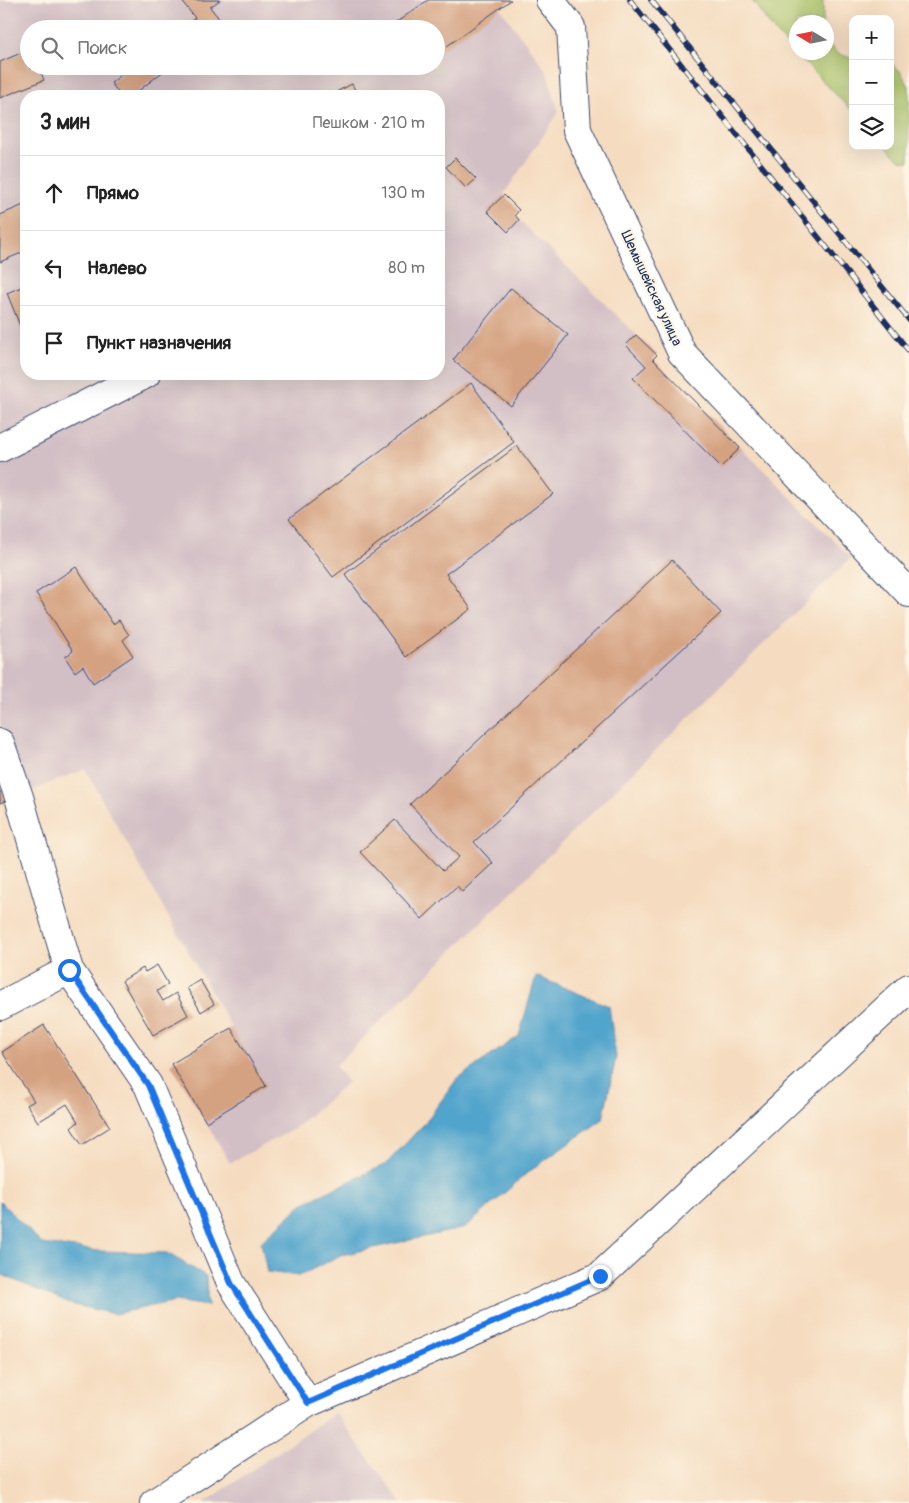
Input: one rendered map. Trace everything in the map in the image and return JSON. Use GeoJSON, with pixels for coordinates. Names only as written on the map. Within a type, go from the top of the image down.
{"type":"FeatureCollection","features":[{"type":"Feature","properties":{"kind":"street","name":"Шемышейская улица"},"geometry":{"type":"LineString","coordinates":[[550,0],[571,27],[578,130],[682,353],[909,593]]}},
{"type":"Feature","properties":{"kind":"street"},"geometry":{"type":"LineString","coordinates":[[0,448],[134,380]]}},
{"type":"Feature","properties":{"kind":"street"},"geometry":{"type":"LineString","coordinates":[[0,743],[18,797],[69,970],[148,1085],[231,1283],[308,1403]]}},
{"type":"Feature","properties":{"kind":"street"},"geometry":{"type":"LineString","coordinates":[[0,1006],[69,970]]}},
{"type":"Feature","properties":{"kind":"street"},"geometry":{"type":"LineString","coordinates":[[154,1503],[308,1403],[600,1276],[909,988]]}},
{"type":"Feature","properties":{"kind":"shaded area"},"geometry":{"type":"Polygon","coordinates":[[[0,0],[511,0],[500,8],[546,70],[559,112],[504,194],[519,210],[515,216],[657,355],[653,359],[851,558],[335,1066],[348,1082],[294,1129],[230,1163],[171,1064],[231,1027],[85,769],[0,803],[0,0]]]}},
{"type":"Feature","properties":{"kind":"shaded area"},"geometry":{"type":"Polygon","coordinates":[[[335,1413],[402,1503],[204,1503],[335,1413]]]}},
{"type":"Feature","properties":{"kind":"green space"},"geometry":{"type":"Polygon","coordinates":[[[752,0],[823,0],[823,15],[789,15],[789,46],[774,31],[752,0]]]}},
{"type":"Feature","properties":{"kind":"green space"},"geometry":{"type":"Polygon","coordinates":[[[834,50],[837,53],[849,58],[849,108],[802,60],[834,60],[834,50]]]}},
{"type":"Feature","properties":{"kind":"green space"},"geometry":{"type":"Polygon","coordinates":[[[894,66],[900,71],[909,86],[909,161],[899,159],[889,150],[894,150],[894,66]]]}},
{"type":"Feature","properties":{"kind":"water"},"geometry":{"type":"Polygon","coordinates":[[[536,976],[609,1006],[616,1057],[603,1119],[527,1173],[465,1228],[341,1255],[299,1276],[267,1272],[261,1242],[302,1204],[386,1164],[425,1123],[457,1079],[519,1036],[536,976]]]}},
{"type":"Feature","properties":{"kind":"water"},"geometry":{"type":"Polygon","coordinates":[[[0,1201],[42,1244],[100,1251],[167,1253],[206,1276],[208,1306],[176,1301],[114,1314],[70,1304],[0,1274],[0,1201]]]}},
{"type":"Feature","properties":{"kind":"building"},"geometry":{"type":"Polygon","coordinates":[[[181,0],[220,0],[210,7],[220,20],[192,20],[195,18],[181,0]]]}},
{"type":"Feature","properties":{"kind":"building"},"geometry":{"type":"Polygon","coordinates":[[[428,0],[511,0],[445,48],[445,20],[400,20],[428,0]]]}},
{"type":"Feature","properties":{"kind":"building"},"geometry":{"type":"Polygon","coordinates":[[[20,53],[20,75],[42,75],[44,80],[0,98],[0,62],[20,53]]]}},
{"type":"Feature","properties":{"kind":"building"},"geometry":{"type":"Polygon","coordinates":[[[121,75],[159,75],[140,90],[116,90],[111,83],[121,75]]]}},
{"type":"Feature","properties":{"kind":"building"},"geometry":{"type":"Polygon","coordinates":[[[352,84],[355,90],[340,90],[352,84]]]}},
{"type":"Feature","properties":{"kind":"building"},"geometry":{"type":"Polygon","coordinates":[[[455,158],[476,179],[466,188],[446,167],[455,158]]]}},
{"type":"Feature","properties":{"kind":"building"},"geometry":{"type":"Polygon","coordinates":[[[504,195],[519,210],[515,215],[519,220],[508,232],[487,211],[504,195]]]}},
{"type":"Feature","properties":{"kind":"building"},"geometry":{"type":"Polygon","coordinates":[[[20,207],[20,254],[0,262],[0,215],[20,207]]]}},
{"type":"Feature","properties":{"kind":"building"},"geometry":{"type":"Polygon","coordinates":[[[20,288],[20,326],[7,293],[20,288]]]}},
{"type":"Feature","properties":{"kind":"building"},"geometry":{"type":"Polygon","coordinates":[[[511,288],[568,335],[511,406],[453,360],[511,288]]]}},
{"type":"Feature","properties":{"kind":"building"},"geometry":{"type":"Polygon","coordinates":[[[636,335],[657,355],[653,359],[740,448],[721,467],[633,378],[646,366],[626,345],[636,335]]]}},
{"type":"Feature","properties":{"kind":"building"},"geometry":{"type":"Polygon","coordinates":[[[471,383],[514,442],[333,577],[289,519],[471,383]]]}},
{"type":"Feature","properties":{"kind":"building"},"geometry":{"type":"Polygon","coordinates":[[[517,446],[553,494],[446,574],[471,609],[406,657],[345,574],[517,446]]]}},
{"type":"Feature","properties":{"kind":"building"},"geometry":{"type":"Polygon","coordinates":[[[672,560],[721,613],[474,842],[493,863],[462,892],[457,886],[422,919],[360,852],[395,820],[443,871],[459,857],[410,804],[672,560]]]}},
{"type":"Feature","properties":{"kind":"building"},"geometry":{"type":"Polygon","coordinates":[[[76,567],[113,624],[119,620],[129,635],[123,640],[133,656],[93,683],[83,666],[75,672],[65,657],[73,651],[36,593],[76,567]]]}},
{"type":"Feature","properties":{"kind":"building"},"geometry":{"type":"Polygon","coordinates":[[[3,791],[6,801],[0,803],[0,792],[3,791]]]}},
{"type":"Feature","properties":{"kind":"building"},"geometry":{"type":"Polygon","coordinates":[[[157,965],[168,984],[157,991],[163,1001],[176,993],[188,1015],[153,1035],[122,981],[143,968],[145,972],[157,965]]]}},
{"type":"Feature","properties":{"kind":"building"},"geometry":{"type":"Polygon","coordinates":[[[200,980],[214,1004],[201,1012],[187,988],[200,980]]]}},
{"type":"Feature","properties":{"kind":"building"},"geometry":{"type":"Polygon","coordinates":[[[44,1025],[110,1127],[82,1145],[71,1128],[78,1122],[67,1104],[38,1122],[27,1105],[34,1101],[2,1052],[44,1025]]]}},
{"type":"Feature","properties":{"kind":"building"},"geometry":{"type":"Polygon","coordinates":[[[231,1028],[266,1086],[206,1122],[171,1064],[231,1028]]]}},
{"type":"Feature","properties":{"kind":"railway"},"geometry":{"type":"LineString","coordinates":[[630,0],[909,351]]}},
{"type":"Feature","properties":{"kind":"railway"},"geometry":{"type":"LineString","coordinates":[[651,0],[909,320]]}},
{"type":"Feature","properties":{"kind":"route"},"geometry":{"type":"LineString","coordinates":[[69,970],[148,1085],[231,1283],[308,1403],[600,1276]]}}]}
